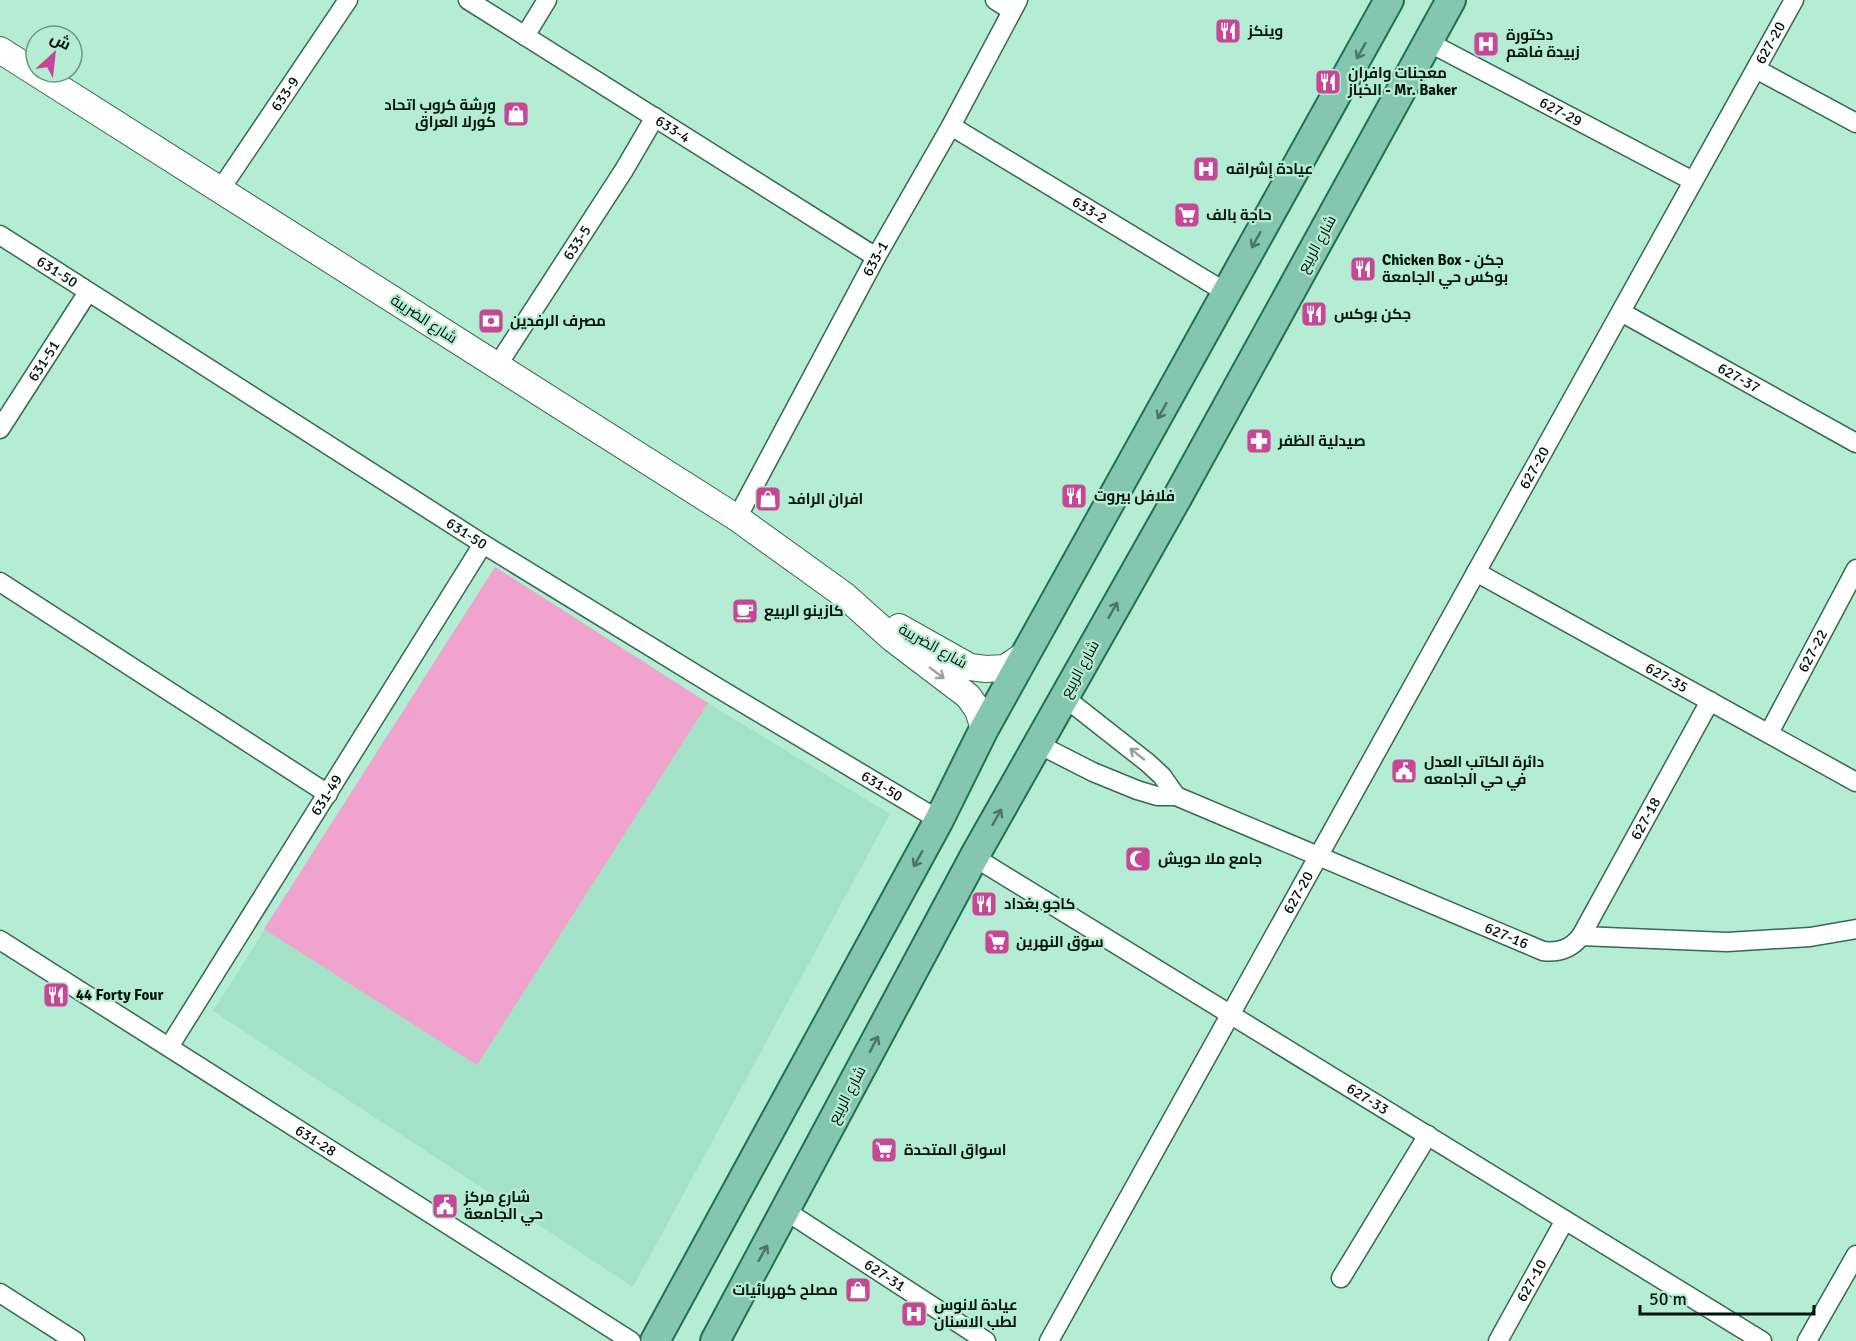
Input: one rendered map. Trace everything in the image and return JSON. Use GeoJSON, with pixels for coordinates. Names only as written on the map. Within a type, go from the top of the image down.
{"type":"FeatureCollection","features":[{"type":"Feature","properties":{"kind":"main road"},"geometry":{"type":"LineString","coordinates":[[655,1341],[939,820],[984,729],[1389,0]]}},
{"type":"Feature","properties":{"kind":"main road","name":"شارع الربيع"},"geometry":{"type":"LineString","coordinates":[[715,1341],[974,857],[1177,498],[1451,0]]}},
{"type":"Feature","properties":{"kind":"street","name":"633-9"},"geometry":{"type":"LineString","coordinates":[[220,190],[348,0]]}},
{"type":"Feature","properties":{"kind":"street","name":"633-4"},"geometry":{"type":"LineString","coordinates":[[468,0],[876,257]]}},
{"type":"Feature","properties":{"kind":"street"},"geometry":{"type":"LineString","coordinates":[[525,36],[547,0]]}},
{"type":"Feature","properties":{"kind":"street"},"geometry":{"type":"LineString","coordinates":[[995,0],[1015,5]]}},
{"type":"Feature","properties":{"kind":"street","name":"627-20"},"geometry":{"type":"LineString","coordinates":[[1049,1341],[1794,0]]}},
{"type":"Feature","properties":{"kind":"street","name":"633-1"},"geometry":{"type":"LineString","coordinates":[[736,518],[1015,5]]}},
{"type":"Feature","properties":{"kind":"street","name":"627-29"},"geometry":{"type":"LineString","coordinates":[[1428,42],[1694,181]]}},
{"type":"Feature","properties":{"kind":"street","name":"شارع الضريبة"},"geometry":{"type":"LineString","coordinates":[[0,50],[736,518],[844,595],[970,667],[1005,668],[1026,654]]}},
{"type":"Feature","properties":{"kind":"street"},"geometry":{"type":"LineString","coordinates":[[1756,69],[1856,123]]}},
{"type":"Feature","properties":{"kind":"street","name":"633-5"},"geometry":{"type":"LineString","coordinates":[[497,366],[624,170],[655,117]]}},
{"type":"Feature","properties":{"kind":"street","name":"633-2"},"geometry":{"type":"LineString","coordinates":[[951,126],[1227,293]]}},
{"type":"Feature","properties":{"kind":"street","name":"631-50"},"geometry":{"type":"LineString","coordinates":[[0,235],[483,544],[939,820]]}},
{"type":"Feature","properties":{"kind":"street","name":"631-51"},"geometry":{"type":"LineString","coordinates":[[0,429],[88,292]]}},
{"type":"Feature","properties":{"kind":"street","name":"627-37"},"geometry":{"type":"LineString","coordinates":[[1621,312],[1856,443]]}},
{"type":"Feature","properties":{"kind":"street","name":"631-49"},"geometry":{"type":"LineString","coordinates":[[169,1047],[483,544]]}},
{"type":"Feature","properties":{"kind":"street","name":"627-22"},"geometry":{"type":"LineString","coordinates":[[1768,734],[1856,568]]}},
{"type":"Feature","properties":{"kind":"street","name":"627-35"},"geometry":{"type":"LineString","coordinates":[[1476,572],[1856,782]]}},
{"type":"Feature","properties":{"kind":"street"},"geometry":{"type":"LineString","coordinates":[[0,582],[328,795]]}},
{"type":"Feature","properties":{"kind":"street","name":"شارع الضريبة"},"geometry":{"type":"LineString","coordinates":[[844,595],[893,639],[968,696],[978,710],[984,729]]}},
{"type":"Feature","properties":{"kind":"street","name":"627-16"},"geometry":{"type":"LineString","coordinates":[[1064,697],[1148,763],[1162,776],[1176,796]]}},
{"type":"Feature","properties":{"kind":"street","name":"627-18"},"geometry":{"type":"LineString","coordinates":[[1581,936],[1710,701]]}},
{"type":"Feature","properties":{"kind":"street","name":"627-16"},"geometry":{"type":"LineString","coordinates":[[1038,744],[1093,772],[1157,796],[1176,796],[1543,951],[1558,952],[1569,948],[1581,936]]}},
{"type":"Feature","properties":{"kind":"street","name":"627-33"},"geometry":{"type":"LineString","coordinates":[[974,857],[1762,1341]]}},
{"type":"Feature","properties":{"kind":"street"},"geometry":{"type":"LineString","coordinates":[[1581,936],[1727,942],[1810,937],[1856,928]]}},
{"type":"Feature","properties":{"kind":"street","name":"631-28"},"geometry":{"type":"LineString","coordinates":[[0,940],[631,1341]]}},
{"type":"Feature","properties":{"kind":"street"},"geometry":{"type":"LineString","coordinates":[[1341,1278],[1428,1135]]}},
{"type":"Feature","properties":{"kind":"street","name":"627-31"},"geometry":{"type":"LineString","coordinates":[[786,1211],[986,1341]]}},
{"type":"Feature","properties":{"kind":"street","name":"627-10"},"geometry":{"type":"LineString","coordinates":[[1498,1341],[1565,1220]]}},
{"type":"Feature","properties":{"kind":"street"},"geometry":{"type":"LineString","coordinates":[[1807,1341],[1856,1255]]}},
{"type":"Feature","properties":{"kind":"street"},"geometry":{"type":"LineString","coordinates":[[3,1301],[75,1341]]}},
{"type":"Feature","properties":{"kind":"shaded area"},"geometry":{"type":"Polygon","coordinates":[[[495,567],[708,703],[890,814],[633,1287],[213,1011],[495,567]]]}},
{"type":"Feature","properties":{"kind":"shaded area"},"geometry":{"type":"Polygon","coordinates":[[[495,567],[708,703],[477,1065],[264,929],[495,567]]]}},
{"type":"Feature","properties":{"kind":"place","name":"وينكز"},"geometry":{"type":"Point","coordinates":[1228,31]}},
{"type":"Feature","properties":{"kind":"place","name":"دكتورة زبيدة فاهم"},"geometry":{"type":"Point","coordinates":[1486,44]}},
{"type":"Feature","properties":{"kind":"place","name":"معجنات وافران الخباز - Mr. Baker"},"geometry":{"type":"Point","coordinates":[1328,82]}},
{"type":"Feature","properties":{"kind":"place","name":"ورشة كروب اتحاد كورلا العراق"},"geometry":{"type":"Point","coordinates":[516,114]}},
{"type":"Feature","properties":{"kind":"place","name":"عيادة إشراقه"},"geometry":{"type":"Point","coordinates":[1206,169]}},
{"type":"Feature","properties":{"kind":"place","name":"حاجة بالف"},"geometry":{"type":"Point","coordinates":[1187,215]}},
{"type":"Feature","properties":{"kind":"place","name":"Chicken Box - جكن بوكس حي الجامعة"},"geometry":{"type":"Point","coordinates":[1363,269]}},
{"type":"Feature","properties":{"kind":"place","name":"جكن بوكس"},"geometry":{"type":"Point","coordinates":[1314,314]}},
{"type":"Feature","properties":{"kind":"place","name":"مصرف الرفدين"},"geometry":{"type":"Point","coordinates":[491,321]}},
{"type":"Feature","properties":{"kind":"place","name":"صيدلية الظفر"},"geometry":{"type":"Point","coordinates":[1259,441]}},
{"type":"Feature","properties":{"kind":"place","name":"فلافل بيروت"},"geometry":{"type":"Point","coordinates":[1074,496]}},
{"type":"Feature","properties":{"kind":"place","name":"افران الرافد"},"geometry":{"type":"Point","coordinates":[768,499]}},
{"type":"Feature","properties":{"kind":"place","name":"كازينو الربيع"},"geometry":{"type":"Point","coordinates":[745,611]}},
{"type":"Feature","properties":{"kind":"place","name":"دائرة الكاتب العدل في حي الجامعه"},"geometry":{"type":"Point","coordinates":[1404,771]}},
{"type":"Feature","properties":{"kind":"place","name":"جامع ملا حويش"},"geometry":{"type":"Point","coordinates":[1138,859]}},
{"type":"Feature","properties":{"kind":"place","name":"كاجو بغداد"},"geometry":{"type":"Point","coordinates":[984,904]}},
{"type":"Feature","properties":{"kind":"place","name":"سوق النهرين"},"geometry":{"type":"Point","coordinates":[997,942]}},
{"type":"Feature","properties":{"kind":"place","name":"44 Forty Four"},"geometry":{"type":"Point","coordinates":[56,995]}},
{"type":"Feature","properties":{"kind":"place","name":"اسواق المتحدة"},"geometry":{"type":"Point","coordinates":[884,1150]}},
{"type":"Feature","properties":{"kind":"place","name":"شارع مركز حي الجامعة"},"geometry":{"type":"Point","coordinates":[445,1206]}},
{"type":"Feature","properties":{"kind":"place","name":"مصلح كهربائيات"},"geometry":{"type":"Point","coordinates":[858,1290]}},
{"type":"Feature","properties":{"kind":"place","name":"عيادة لانوس لطب الاسنان"},"geometry":{"type":"Point","coordinates":[914,1314]}}]}
